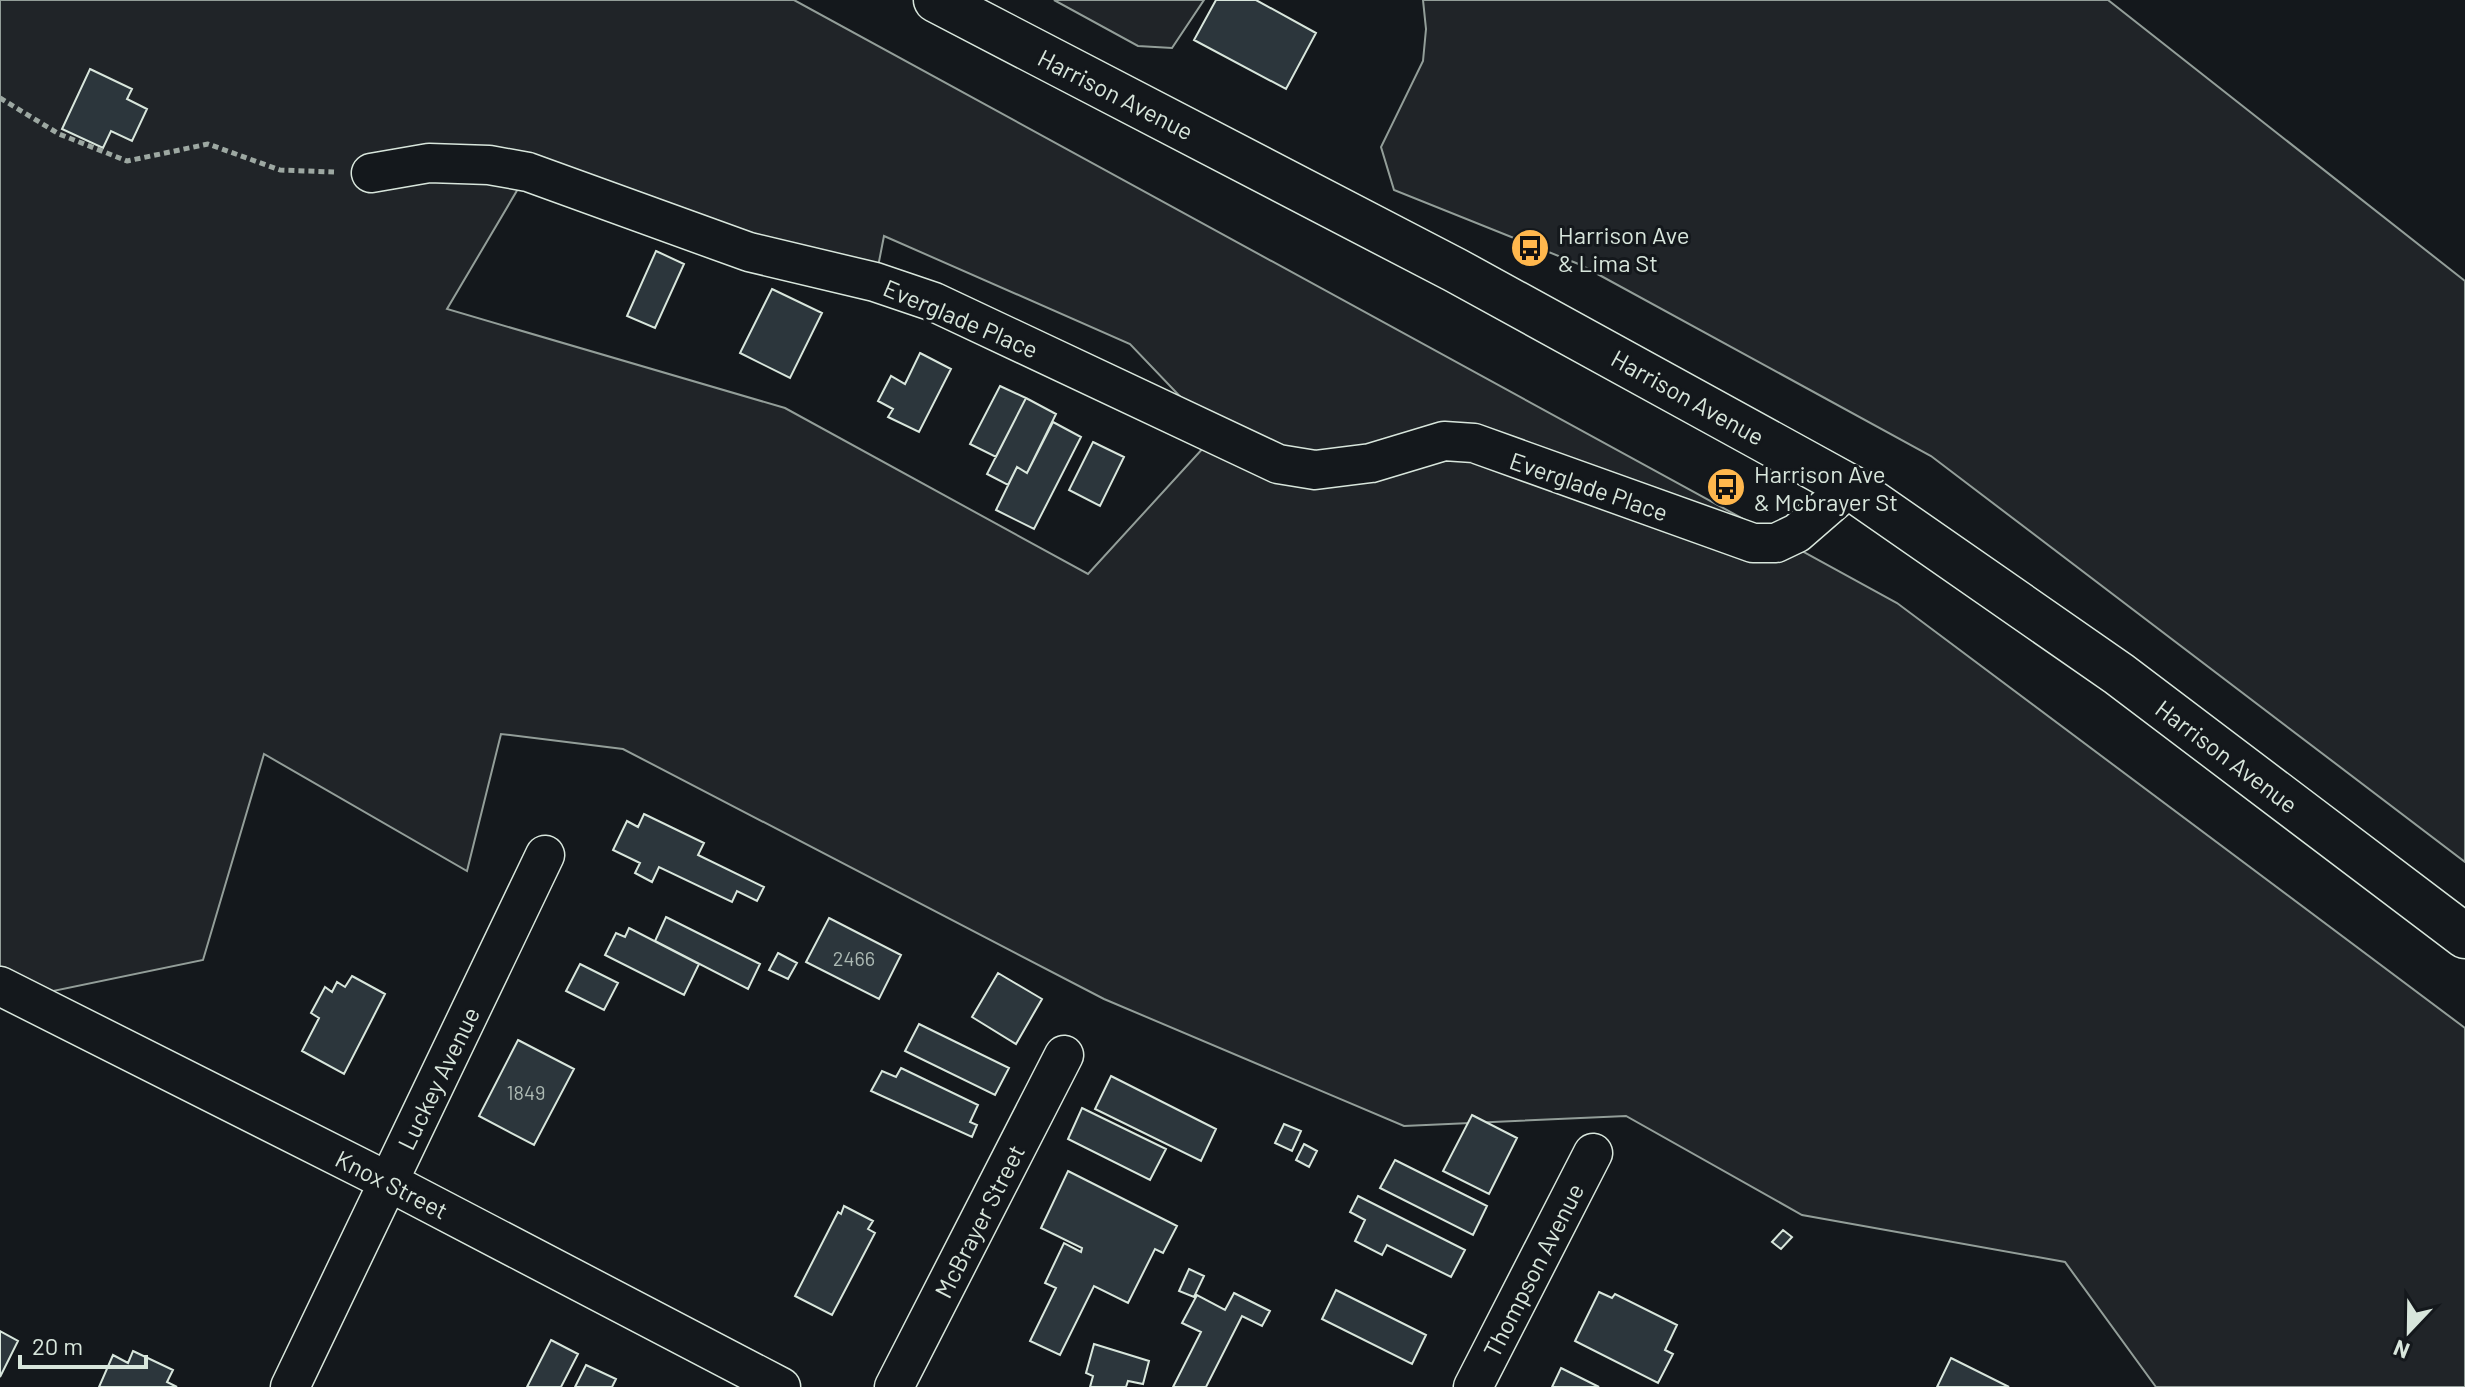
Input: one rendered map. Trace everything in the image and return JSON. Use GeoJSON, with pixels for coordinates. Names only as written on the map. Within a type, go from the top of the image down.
{"type":"FeatureCollection","features":[{"type":"Feature","properties":{"kind":"main road","name":"Harrison Avenue"},"geometry":{"type":"LineString","coordinates":[[936,0],[1455,270],[1850,487],[2119,674],[2465,936]]}},
{"type":"Feature","properties":{"kind":"street","name":"Everglade Place"},"geometry":{"type":"LineString","coordinates":[[371,173],[429,163],[489,165],[528,172],[749,252],[875,282],[934,302],[1278,464],[1315,470],[1371,463],[1444,441],[1474,443],[1753,543],[1776,543],[1797,533],[1850,487]]}},
{"type":"Feature","properties":{"kind":"street","name":"Luckey Avenue"},"geometry":{"type":"LineString","coordinates":[[290,1387],[545,855]]}},
{"type":"Feature","properties":{"kind":"street","name":"Knox Street"},"geometry":{"type":"LineString","coordinates":[[0,986],[389,1182],[781,1387]]}},
{"type":"Feature","properties":{"kind":"street","name":"McBrayer Street"},"geometry":{"type":"LineString","coordinates":[[894,1387],[1064,1055]]}},
{"type":"Feature","properties":{"kind":"street","name":"Thompson Avenue"},"geometry":{"type":"LineString","coordinates":[[1473,1387],[1593,1153]]}},
{"type":"Feature","properties":{"kind":"path"},"geometry":{"type":"LineString","coordinates":[[0,98],[59,134],[127,161],[208,144],[280,170],[371,173]]}},
{"type":"Feature","properties":{"kind":"shaded area"},"geometry":{"type":"Polygon","coordinates":[[[0,0],[794,0],[1897,603],[2465,1028],[2465,1387],[2156,1387],[2065,1262],[1802,1215],[1626,1116],[1404,1126],[1104,999],[623,749],[501,734],[467,871],[264,754],[203,960],[0,1002],[0,0]],[[528,172],[447,309],[785,408],[1088,574],[1216,434],[1130,344],[884,236],[875,282],[528,172]]]}},
{"type":"Feature","properties":{"kind":"shaded area"},"geometry":{"type":"Polygon","coordinates":[[[1054,0],[1204,0],[1172,48],[1138,46],[1054,0]]]}},
{"type":"Feature","properties":{"kind":"shaded area"},"geometry":{"type":"Polygon","coordinates":[[[1423,0],[2108,0],[2465,281],[2465,862],[1931,456],[1581,265],[1394,190],[1381,147],[1423,61],[1426,29],[1423,0]]]}},
{"type":"Feature","properties":{"kind":"building"},"geometry":{"type":"Polygon","coordinates":[[[1216,0],[1256,0],[1316,33],[1286,89],[1194,40],[1216,0]]]}},
{"type":"Feature","properties":{"kind":"building"},"geometry":{"type":"Polygon","coordinates":[[[90,69],[132,89],[127,99],[147,109],[132,141],[111,131],[103,148],[62,129],[90,69]]]}},
{"type":"Feature","properties":{"kind":"building"},"geometry":{"type":"Polygon","coordinates":[[[656,251],[684,264],[655,328],[627,316],[656,251]]]}},
{"type":"Feature","properties":{"kind":"building"},"geometry":{"type":"Polygon","coordinates":[[[772,289],[822,313],[790,378],[740,353],[772,289]]]}},
{"type":"Feature","properties":{"kind":"building"},"geometry":{"type":"Polygon","coordinates":[[[920,353],[951,369],[919,432],[888,417],[893,409],[878,401],[891,376],[905,384],[920,353]]]}},
{"type":"Feature","properties":{"kind":"building"},"geometry":{"type":"Polygon","coordinates":[[[1000,386],[1026,398],[996,457],[970,444],[1000,386]]]}},
{"type":"Feature","properties":{"kind":"building"},"geometry":{"type":"Polygon","coordinates":[[[1026,398],[1056,414],[1027,473],[1017,467],[1008,485],[987,474],[1026,398]]]}},
{"type":"Feature","properties":{"kind":"building"},"geometry":{"type":"Polygon","coordinates":[[[1053,422],[1081,437],[1034,529],[996,510],[1017,467],[1027,473],[1053,422]]]}},
{"type":"Feature","properties":{"kind":"building"},"geometry":{"type":"Polygon","coordinates":[[[1093,442],[1124,457],[1100,506],[1069,490],[1093,442]]]}},
{"type":"Feature","properties":{"kind":"building"},"geometry":{"type":"Polygon","coordinates":[[[644,814],[704,843],[698,855],[764,887],[757,901],[737,891],[732,902],[659,867],[652,882],[635,873],[640,863],[613,850],[627,821],[638,827],[644,814]]]}},
{"type":"Feature","properties":{"kind":"building"},"geometry":{"type":"Polygon","coordinates":[[[666,917],[760,964],[748,989],[655,941],[666,917]]]}},
{"type":"Feature","properties":{"kind":"building"},"geometry":{"type":"Polygon","coordinates":[[[829,918],[901,955],[879,999],[806,962],[829,918]]]}},
{"type":"Feature","properties":{"kind":"building"},"geometry":{"type":"Polygon","coordinates":[[[629,928],[699,964],[684,995],[605,955],[616,933],[625,937],[629,928]]]}},
{"type":"Feature","properties":{"kind":"building"},"geometry":{"type":"Polygon","coordinates":[[[778,953],[797,963],[788,979],[769,970],[778,953]]]}},
{"type":"Feature","properties":{"kind":"building"},"geometry":{"type":"Polygon","coordinates":[[[580,964],[618,983],[604,1010],[566,991],[580,964]]]}},
{"type":"Feature","properties":{"kind":"building"},"geometry":{"type":"Polygon","coordinates":[[[998,973],[1042,999],[1016,1044],[972,1017],[998,973]]]}},
{"type":"Feature","properties":{"kind":"building"},"geometry":{"type":"Polygon","coordinates":[[[352,976],[385,994],[344,1074],[302,1051],[319,1018],[311,1013],[325,987],[332,992],[337,982],[345,987],[352,976]]]}},
{"type":"Feature","properties":{"kind":"building"},"geometry":{"type":"Polygon","coordinates":[[[919,1024],[1009,1068],[995,1095],[905,1051],[919,1024]]]}},
{"type":"Feature","properties":{"kind":"building"},"geometry":{"type":"Polygon","coordinates":[[[518,1040],[574,1069],[534,1145],[479,1116],[518,1040]]]}},
{"type":"Feature","properties":{"kind":"building"},"geometry":{"type":"Polygon","coordinates":[[[901,1068],[978,1105],[970,1122],[977,1125],[972,1137],[871,1091],[882,1071],[896,1077],[901,1068]]]}},
{"type":"Feature","properties":{"kind":"building"},"geometry":{"type":"Polygon","coordinates":[[[1111,1076],[1216,1129],[1201,1161],[1095,1109],[1111,1076]]]}},
{"type":"Feature","properties":{"kind":"building"},"geometry":{"type":"Polygon","coordinates":[[[1082,1108],[1166,1149],[1150,1180],[1068,1139],[1082,1108]]]}},
{"type":"Feature","properties":{"kind":"building"},"geometry":{"type":"Polygon","coordinates":[[[1472,1115],[1517,1138],[1489,1194],[1443,1171],[1472,1115]]]}},
{"type":"Feature","properties":{"kind":"building"},"geometry":{"type":"Polygon","coordinates":[[[1284,1124],[1301,1131],[1292,1151],[1275,1143],[1284,1124]]]}},
{"type":"Feature","properties":{"kind":"building"},"geometry":{"type":"Polygon","coordinates":[[[1304,1144],[1317,1151],[1309,1167],[1296,1160],[1304,1144]]]}},
{"type":"Feature","properties":{"kind":"building"},"geometry":{"type":"Polygon","coordinates":[[[1395,1160],[1487,1206],[1473,1235],[1380,1188],[1395,1160]]]}},
{"type":"Feature","properties":{"kind":"building"},"geometry":{"type":"Polygon","coordinates":[[[1068,1171],[1177,1226],[1163,1253],[1155,1249],[1128,1303],[1094,1286],[1060,1355],[1030,1341],[1056,1288],[1045,1283],[1064,1243],[1081,1252],[1082,1248],[1041,1228],[1068,1171]]]}},
{"type":"Feature","properties":{"kind":"building"},"geometry":{"type":"Polygon","coordinates":[[[1358,1196],[1465,1250],[1451,1277],[1387,1245],[1382,1255],[1355,1241],[1365,1220],[1350,1212],[1358,1196]]]}},
{"type":"Feature","properties":{"kind":"building"},"geometry":{"type":"Polygon","coordinates":[[[844,1206],[873,1221],[868,1229],[875,1233],[832,1315],[795,1296],[838,1212],[841,1214],[844,1206]]]}},
{"type":"Feature","properties":{"kind":"building"},"geometry":{"type":"Polygon","coordinates":[[[1783,1230],[1792,1237],[1781,1249],[1772,1242],[1783,1230]]]}},
{"type":"Feature","properties":{"kind":"building"},"geometry":{"type":"Polygon","coordinates":[[[1189,1269],[1204,1276],[1194,1297],[1179,1291],[1189,1269]]]}},
{"type":"Feature","properties":{"kind":"building"},"geometry":{"type":"Polygon","coordinates":[[[1336,1290],[1426,1335],[1412,1364],[1322,1319],[1336,1290]]]}},
{"type":"Feature","properties":{"kind":"building"},"geometry":{"type":"Polygon","coordinates":[[[1599,1292],[1612,1298],[1615,1294],[1677,1325],[1665,1350],[1673,1354],[1658,1383],[1575,1341],[1599,1292]]]}},
{"type":"Feature","properties":{"kind":"building"},"geometry":{"type":"Polygon","coordinates":[[[1234,1293],[1270,1311],[1262,1326],[1242,1316],[1206,1387],[1173,1387],[1201,1332],[1182,1323],[1197,1295],[1225,1310],[1234,1293]]]}},
{"type":"Feature","properties":{"kind":"building"},"geometry":{"type":"Polygon","coordinates":[[[0,1331],[18,1341],[0,1377],[0,1331]]]}},
{"type":"Feature","properties":{"kind":"building"},"geometry":{"type":"Polygon","coordinates":[[[551,1340],[578,1354],[561,1387],[527,1387],[551,1340]]]}},
{"type":"Feature","properties":{"kind":"building"},"geometry":{"type":"Polygon","coordinates":[[[1094,1344],[1149,1361],[1143,1384],[1128,1381],[1126,1387],[1090,1387],[1093,1376],[1086,1373],[1094,1344]]]}},
{"type":"Feature","properties":{"kind":"building"},"geometry":{"type":"Polygon","coordinates":[[[133,1351],[173,1370],[167,1382],[177,1387],[99,1387],[113,1355],[128,1363],[133,1351]]]}},
{"type":"Feature","properties":{"kind":"building"},"geometry":{"type":"Polygon","coordinates":[[[1951,1358],[2009,1387],[1937,1387],[1951,1358]]]}},
{"type":"Feature","properties":{"kind":"building"},"geometry":{"type":"Polygon","coordinates":[[[586,1365],[616,1379],[612,1387],[575,1387],[586,1365]]]}},
{"type":"Feature","properties":{"kind":"building"},"geometry":{"type":"Polygon","coordinates":[[[1561,1368],[1599,1387],[1552,1387],[1561,1368]]]}},
{"type":"Feature","properties":{"kind":"place","name":"Harrison Ave & Lima St"},"geometry":{"type":"Point","coordinates":[1530,248]}},
{"type":"Feature","properties":{"kind":"place","name":"Harrison Ave & Mcbrayer St"},"geometry":{"type":"Point","coordinates":[1726,487]}}]}
